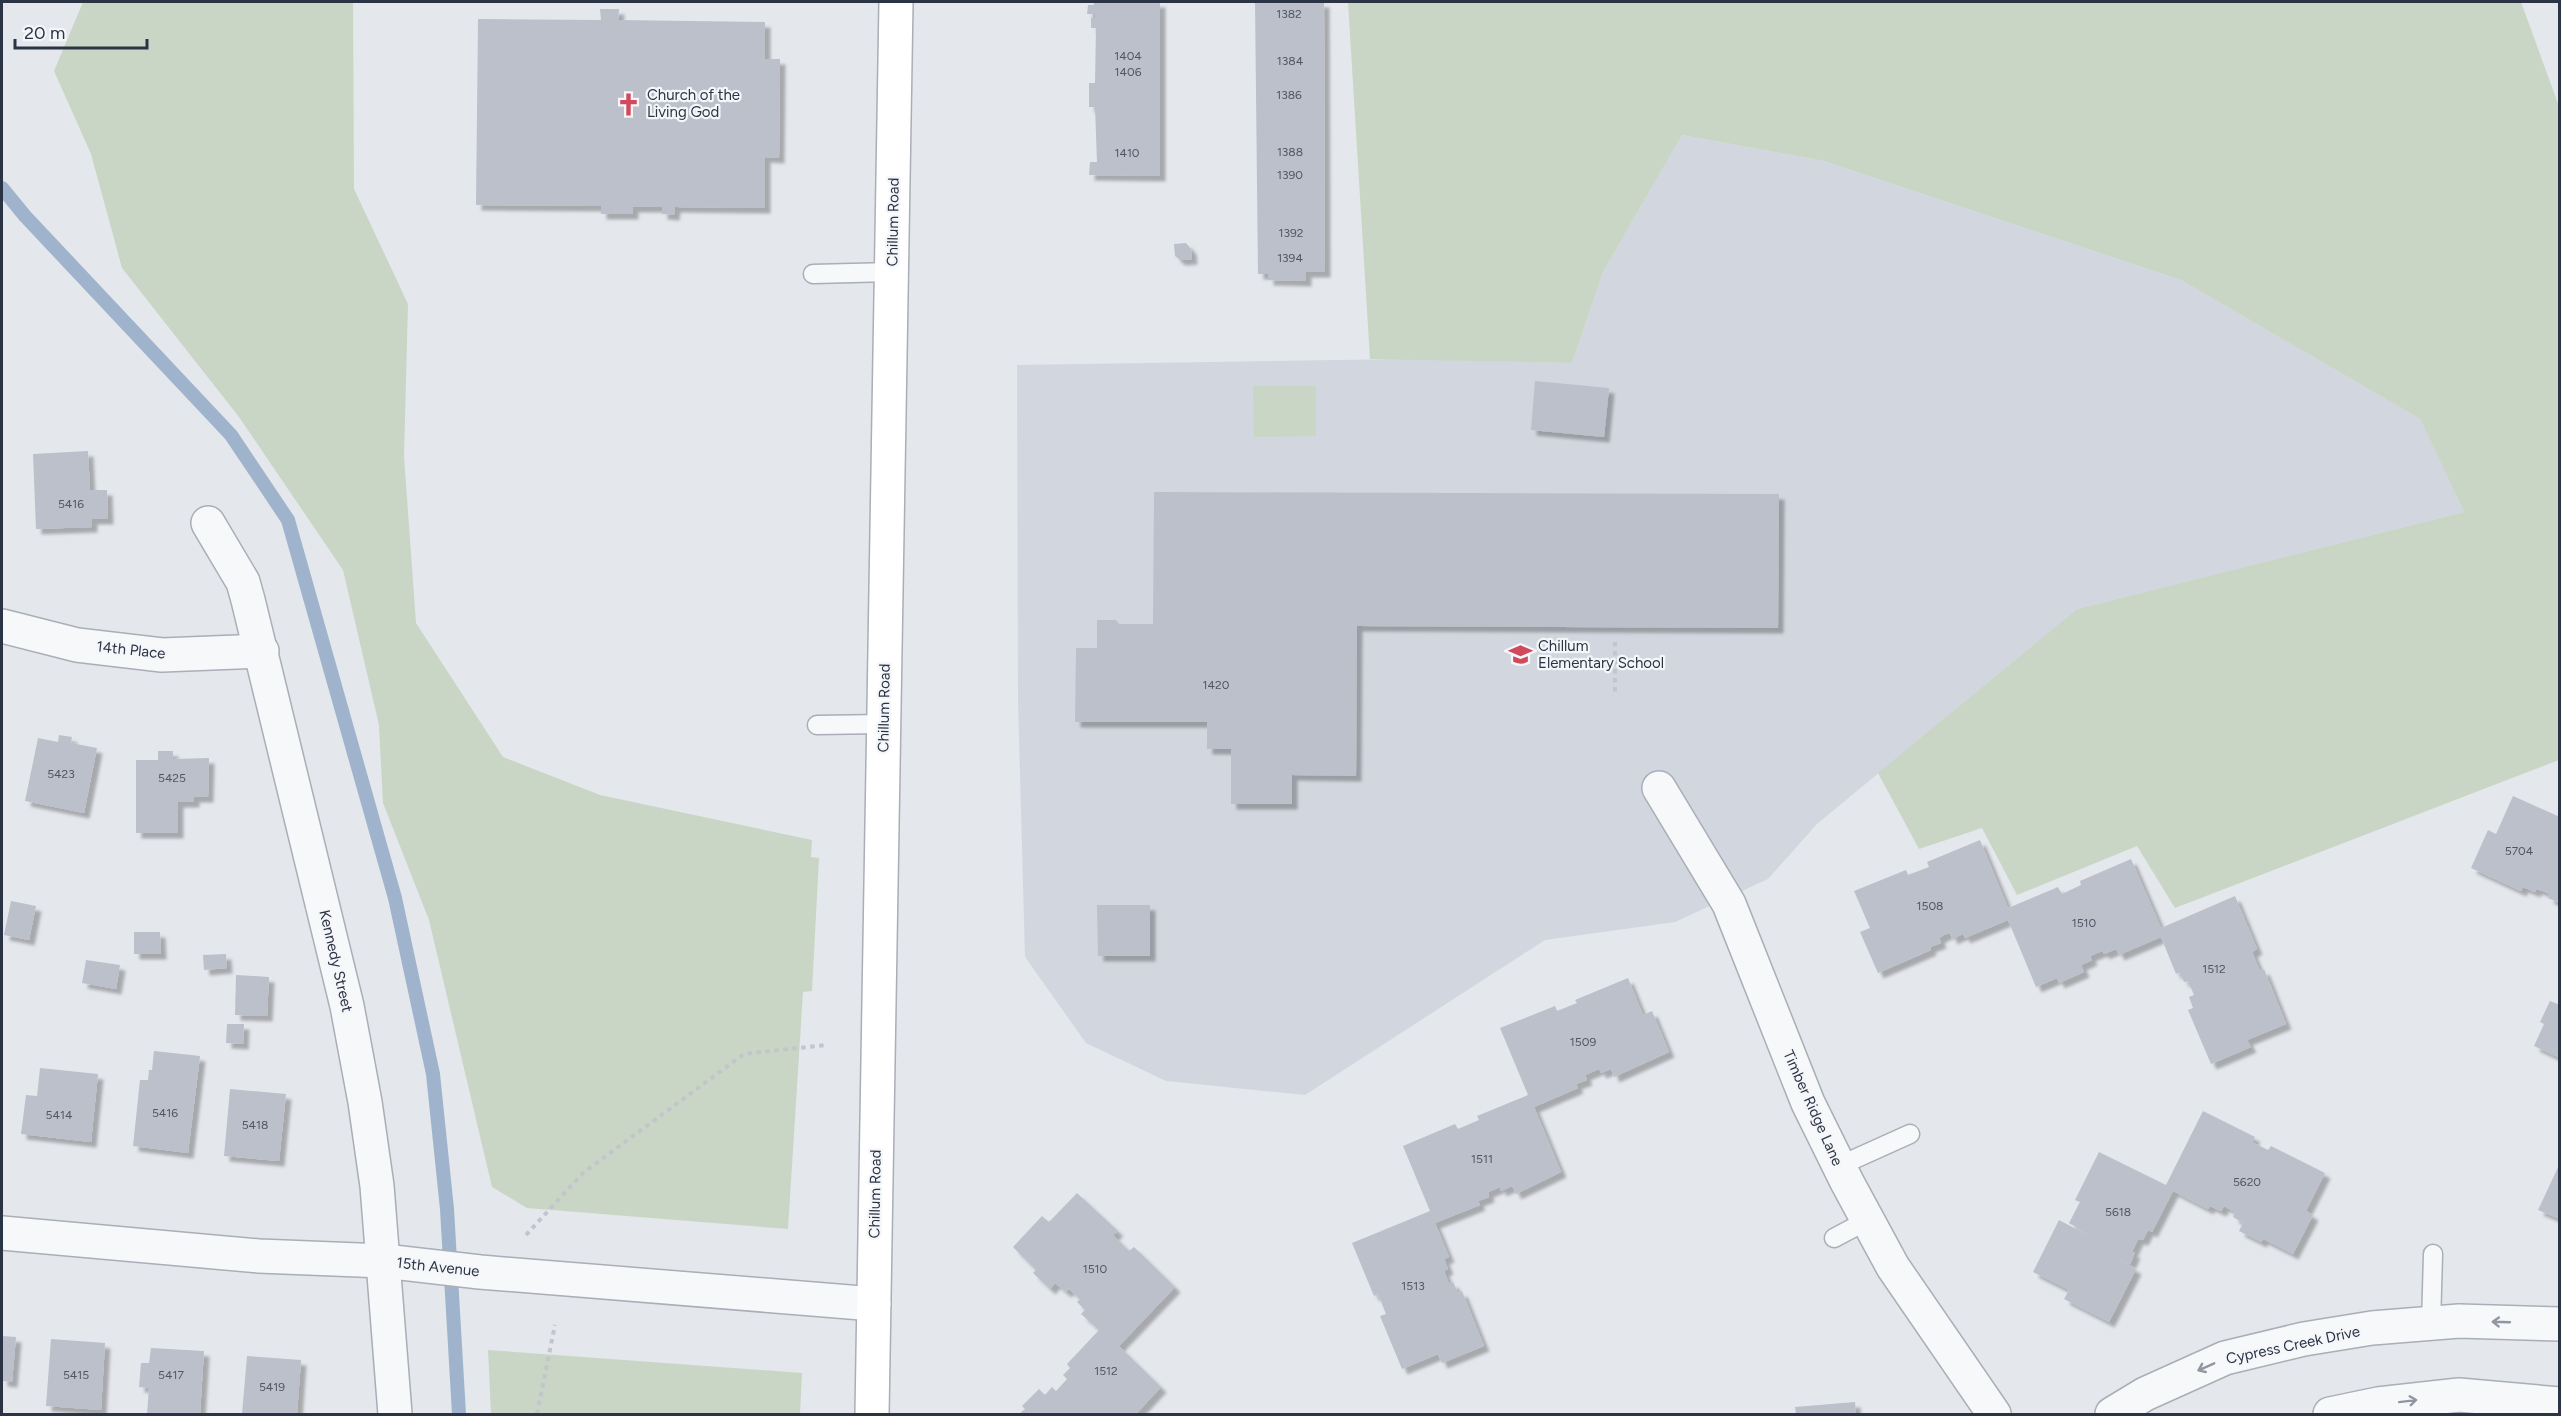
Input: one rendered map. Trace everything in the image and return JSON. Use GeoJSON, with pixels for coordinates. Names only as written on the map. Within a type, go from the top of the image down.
{"type":"FeatureCollection","features":[{"type":"Feature","properties":{"kind":"main road","name":"Chillum Road"},"geometry":{"type":"LineString","coordinates":[[872,1414],[896,2]]}},
{"type":"Feature","properties":{"kind":"street","name":"Kennedy Street"},"geometry":{"type":"LineString","coordinates":[[208,523],[243,582],[262,651],[347,1006],[365,1102],[377,1186],[395,1414]]}},
{"type":"Feature","properties":{"kind":"street","name":"14th Place"},"geometry":{"type":"LineString","coordinates":[[2,626],[77,645],[162,655],[262,651]]}},
{"type":"Feature","properties":{"kind":"street","name":"Timber Ridge Lane"},"geometry":{"type":"LineString","coordinates":[[1659,788],[1729,904],[1808,1103],[1893,1267],[1994,1414]]}},
{"type":"Feature","properties":{"kind":"street","name":"15th Avenue"},"geometry":{"type":"LineString","coordinates":[[2,1233],[259,1256],[384,1261],[480,1272],[874,1304]]}},
{"type":"Feature","properties":{"kind":"street","name":"Cypress Creek Drive"},"geometry":{"type":"LineString","coordinates":[[2112,1414],[2145,1394],[2225,1358],[2304,1339],[2361,1330],[2459,1321],[2559,1324]]}},
{"type":"Feature","properties":{"kind":"street"},"geometry":{"type":"LineString","coordinates":[[2330,1414],[2378,1404],[2459,1395],[2559,1404]]}},
{"type":"Feature","properties":{"kind":"lane"},"geometry":{"type":"LineString","coordinates":[[813,274],[892,272]]}},
{"type":"Feature","properties":{"kind":"lane"},"geometry":{"type":"LineString","coordinates":[[817,725],[884,724]]}},
{"type":"Feature","properties":{"kind":"lane"},"geometry":{"type":"LineString","coordinates":[[1839,1166],[1910,1134]]}},
{"type":"Feature","properties":{"kind":"lane"},"geometry":{"type":"LineString","coordinates":[[1834,1238],[1868,1220]]}},
{"type":"Feature","properties":{"kind":"lane"},"geometry":{"type":"LineString","coordinates":[[2431,1325],[2433,1254]]}},
{"type":"Feature","properties":{"kind":"path"},"geometry":{"type":"LineString","coordinates":[[1615,642],[1615,692]]}},
{"type":"Feature","properties":{"kind":"path"},"geometry":{"type":"LineString","coordinates":[[522,1240],[583,1173],[744,1054],[825,1044]]}},
{"type":"Feature","properties":{"kind":"path"},"geometry":{"type":"LineString","coordinates":[[537,1414],[555,1325]]}},
{"type":"Feature","properties":{"kind":"shaded area","name":"Chillum Elementary School"},"geometry":{"type":"Polygon","coordinates":[[[1682,135],[1824,161],[2181,280],[2420,419],[2464,512],[2077,609],[1817,824],[1768,879],[1675,922],[1545,940],[1305,1095],[1166,1081],[1086,1043],[1025,957],[1018,700],[1017,365],[1405,359],[1572,363],[1603,272],[1682,135]]]}},
{"type":"Feature","properties":{"kind":"green space"},"geometry":{"type":"Polygon","coordinates":[[[83,2],[353,2],[354,189],[408,304],[404,456],[416,623],[503,757],[600,795],[812,840],[811,857],[819,858],[812,991],[803,992],[788,1229],[527,1208],[492,1187],[429,920],[383,803],[379,725],[343,570],[239,417],[122,268],[91,154],[54,71],[83,2]]]}},
{"type":"Feature","properties":{"kind":"green space"},"geometry":{"type":"Polygon","coordinates":[[[1348,2],[2521,2],[2560,109],[2559,760],[2175,908],[2137,846],[2017,895],[1982,828],[1919,849],[1878,773],[2077,609],[2464,512],[2420,419],[2181,280],[1824,161],[1682,135],[1603,272],[1572,363],[1370,359],[1348,2]]]}},
{"type":"Feature","properties":{"kind":"green space"},"geometry":{"type":"Polygon","coordinates":[[[1253,386],[1316,386],[1316,436],[1254,437],[1253,386]]]}},
{"type":"Feature","properties":{"kind":"green space"},"geometry":{"type":"Polygon","coordinates":[[[488,1350],[802,1373],[800,1414],[491,1414],[488,1350]]]}},
{"type":"Feature","properties":{"kind":"building"},"geometry":{"type":"Polygon","coordinates":[[[1094,2],[1160,2],[1160,176],[1089,175],[1090,162],[1097,162],[1095,107],[1089,107],[1089,83],[1095,83],[1096,28],[1091,28],[1091,18],[1095,18],[1095,14],[1087,14],[1088,5],[1094,5],[1094,2]]]}},
{"type":"Feature","properties":{"kind":"building"},"geometry":{"type":"Polygon","coordinates":[[[1255,2],[1324,2],[1325,272],[1306,272],[1306,281],[1268,280],[1268,274],[1258,274],[1255,2]]]}},
{"type":"Feature","properties":{"kind":"building"},"geometry":{"type":"Polygon","coordinates":[[[600,9],[619,9],[618,20],[765,22],[765,59],[780,59],[779,158],[765,157],[765,208],[675,207],[674,215],[662,214],[662,207],[633,207],[633,214],[601,214],[601,206],[476,205],[478,19],[601,20],[600,9]]]}},
{"type":"Feature","properties":{"kind":"building"},"geometry":{"type":"Polygon","coordinates":[[[1186,243],[1191,249],[1192,259],[1180,260],[1175,256],[1174,244],[1186,243]]]}},
{"type":"Feature","properties":{"kind":"building"},"geometry":{"type":"Polygon","coordinates":[[[1535,381],[1609,388],[1604,437],[1531,430],[1535,381]]]}},
{"type":"Feature","properties":{"kind":"building"},"geometry":{"type":"Polygon","coordinates":[[[88,451],[90,490],[107,490],[108,519],[92,519],[92,527],[36,529],[33,454],[88,451]]]}},
{"type":"Feature","properties":{"kind":"building"},"geometry":{"type":"Polygon","coordinates":[[[1154,492],[1779,494],[1778,628],[1357,626],[1356,776],[1292,775],[1292,804],[1231,804],[1231,749],[1207,749],[1207,722],[1075,722],[1076,648],[1097,648],[1097,620],[1116,620],[1119,624],[1153,624],[1154,492]]]}},
{"type":"Feature","properties":{"kind":"building"},"geometry":{"type":"Polygon","coordinates":[[[59,735],[72,737],[71,743],[97,748],[84,813],[25,801],[38,738],[58,742],[59,735]]]}},
{"type":"Feature","properties":{"kind":"building"},"geometry":{"type":"Polygon","coordinates":[[[158,751],[173,751],[173,759],[209,758],[208,797],[194,797],[194,802],[178,802],[178,833],[136,833],[136,760],[158,760],[158,751]]]}},
{"type":"Feature","properties":{"kind":"building"},"geometry":{"type":"Polygon","coordinates":[[[2513,796],[2560,817],[2560,903],[2548,898],[2550,894],[2543,891],[2536,889],[2535,892],[2523,887],[2521,891],[2471,868],[2488,830],[2496,834],[2513,796]]]}},
{"type":"Feature","properties":{"kind":"building"},"geometry":{"type":"Polygon","coordinates":[[[1980,840],[2008,908],[2058,887],[2062,894],[2081,885],[2080,881],[2131,859],[2161,928],[2235,896],[2257,949],[2252,952],[2260,971],[2264,969],[2286,1024],[2247,1040],[2251,1047],[2211,1064],[2188,1010],[2193,1008],[2189,997],[2194,995],[2188,981],[2184,982],[2180,972],[2176,974],[2161,937],[2119,955],[2116,949],[2104,954],[2103,951],[2097,953],[2090,956],[2092,960],[2081,965],[2084,972],[2059,983],[2057,978],[2036,987],[2008,920],[1965,938],[1963,934],[1952,939],[1950,933],[1944,935],[1939,938],[1941,943],[1930,947],[1931,950],[1878,973],[1860,932],[1870,928],[1854,891],[1906,870],[1908,875],[1929,867],[1927,862],[1980,840]]]}},
{"type":"Feature","properties":{"kind":"building"},"geometry":{"type":"Polygon","coordinates":[[[11,901],[36,906],[29,940],[4,935],[11,901]]]}},
{"type":"Feature","properties":{"kind":"building"},"geometry":{"type":"Polygon","coordinates":[[[1097,905],[1150,905],[1150,956],[1098,956],[1097,905]]]}},
{"type":"Feature","properties":{"kind":"building"},"geometry":{"type":"Polygon","coordinates":[[[134,932],[160,932],[161,954],[134,954],[134,932]]]}},
{"type":"Feature","properties":{"kind":"building"},"geometry":{"type":"Polygon","coordinates":[[[226,954],[227,968],[204,970],[203,955],[226,954]]]}},
{"type":"Feature","properties":{"kind":"building"},"geometry":{"type":"Polygon","coordinates":[[[86,960],[120,965],[116,989],[82,983],[86,960]]]}},
{"type":"Feature","properties":{"kind":"building"},"geometry":{"type":"Polygon","coordinates":[[[236,975],[269,977],[267,1016],[235,1015],[236,975]]]}},
{"type":"Feature","properties":{"kind":"building"},"geometry":{"type":"Polygon","coordinates":[[[1628,978],[1643,1015],[1652,1011],[1669,1052],[1614,1077],[1611,1069],[1601,1073],[1599,1069],[1585,1075],[1587,1080],[1576,1084],[1578,1088],[1534,1107],[1561,1172],[1516,1194],[1512,1186],[1501,1191],[1500,1187],[1488,1192],[1489,1197],[1478,1201],[1480,1205],[1435,1223],[1449,1257],[1444,1259],[1448,1269],[1444,1271],[1449,1284],[1453,1282],[1458,1293],[1462,1291],[1484,1346],[1442,1363],[1438,1354],[1402,1369],[1380,1316],[1386,1314],[1378,1294],[1374,1296],[1352,1243],[1430,1211],[1403,1146],[1455,1124],[1458,1129],[1479,1120],[1477,1116],[1528,1095],[1500,1028],[1555,1006],[1557,1011],[1577,1003],[1575,1000],[1628,978]]]}},
{"type":"Feature","properties":{"kind":"building"},"geometry":{"type":"Polygon","coordinates":[[[2550,1001],[2560,1005],[2560,1058],[2534,1046],[2544,1024],[2540,1022],[2550,1001]]]}},
{"type":"Feature","properties":{"kind":"building"},"geometry":{"type":"Polygon","coordinates":[[[227,1024],[244,1024],[243,1044],[226,1043],[227,1024]]]}},
{"type":"Feature","properties":{"kind":"building"},"geometry":{"type":"Polygon","coordinates":[[[154,1051],[200,1056],[188,1153],[133,1146],[140,1080],[148,1080],[149,1070],[152,1070],[154,1051]]]}},
{"type":"Feature","properties":{"kind":"building"},"geometry":{"type":"Polygon","coordinates":[[[40,1068],[98,1074],[91,1142],[21,1134],[26,1095],[37,1096],[40,1068]]]}},
{"type":"Feature","properties":{"kind":"building"},"geometry":{"type":"Polygon","coordinates":[[[230,1089],[286,1094],[279,1161],[224,1156],[230,1089]]]}},
{"type":"Feature","properties":{"kind":"building"},"geometry":{"type":"Polygon","coordinates":[[[2203,1111],[2255,1137],[2252,1142],[2268,1150],[2271,1146],[2325,1173],[2306,1211],[2313,1215],[2293,1254],[2263,1239],[2261,1242],[2239,1231],[2243,1223],[2233,1217],[2235,1212],[2224,1206],[2221,1211],[2210,1206],[2208,1209],[2173,1191],[2152,1232],[2148,1230],[2143,1240],[2138,1239],[2130,1264],[2109,1253],[2136,1269],[2109,1322],[2064,1299],[2069,1290],[2033,1272],[2059,1220],[2095,1239],[2069,1223],[2080,1202],[2075,1200],[2099,1152],[2166,1185],[2203,1111]]]}},
{"type":"Feature","properties":{"kind":"building"},"geometry":{"type":"Polygon","coordinates":[[[2560,1163],[2560,1219],[2538,1210],[2560,1163]]]}},
{"type":"Feature","properties":{"kind":"building"},"geometry":{"type":"Polygon","coordinates":[[[1077,1193],[1118,1231],[1113,1235],[1129,1251],[1134,1247],[1175,1287],[1119,1346],[1161,1387],[1136,1414],[1019,1414],[1025,1409],[1022,1406],[1039,1389],[1045,1395],[1052,1387],[1056,1391],[1067,1379],[1063,1375],[1070,1368],[1067,1364],[1099,1330],[1081,1314],[1085,1310],[1077,1302],[1080,1299],[1069,1289],[1066,1292],[1055,1283],[1050,1289],[1033,1273],[1036,1270],[1013,1247],[1042,1216],[1049,1222],[1077,1193]]]}},
{"type":"Feature","properties":{"kind":"building"},"geometry":{"type":"Polygon","coordinates":[[[2,1336],[16,1337],[12,1382],[2,1381],[2,1336]]]}},
{"type":"Feature","properties":{"kind":"building"},"geometry":{"type":"Polygon","coordinates":[[[51,1339],[105,1343],[101,1410],[46,1406],[51,1339]]]}},
{"type":"Feature","properties":{"kind":"building"},"geometry":{"type":"Polygon","coordinates":[[[151,1348],[204,1351],[200,1414],[147,1414],[149,1388],[139,1387],[141,1363],[149,1363],[151,1348]]]}},
{"type":"Feature","properties":{"kind":"building"},"geometry":{"type":"Polygon","coordinates":[[[247,1356],[301,1360],[297,1414],[242,1414],[247,1356]]]}},
{"type":"Feature","properties":{"kind":"building"},"geometry":{"type":"Polygon","coordinates":[[[1855,1402],[1856,1414],[1796,1414],[1795,1407],[1855,1402]]]}},
{"type":"Feature","properties":{"kind":"waterway"},"geometry":{"type":"LineString","coordinates":[[2,188],[25,216],[231,435],[288,520],[395,898],[433,1074],[447,1209],[459,1414]]}},
{"type":"Feature","properties":{"kind":"place","name":"Church of the Living God"},"geometry":{"type":"Point","coordinates":[629,104]}},
{"type":"Feature","properties":{"kind":"place","name":"Chillum Elementary School"},"geometry":{"type":"Point","coordinates":[1520,655]}}]}
